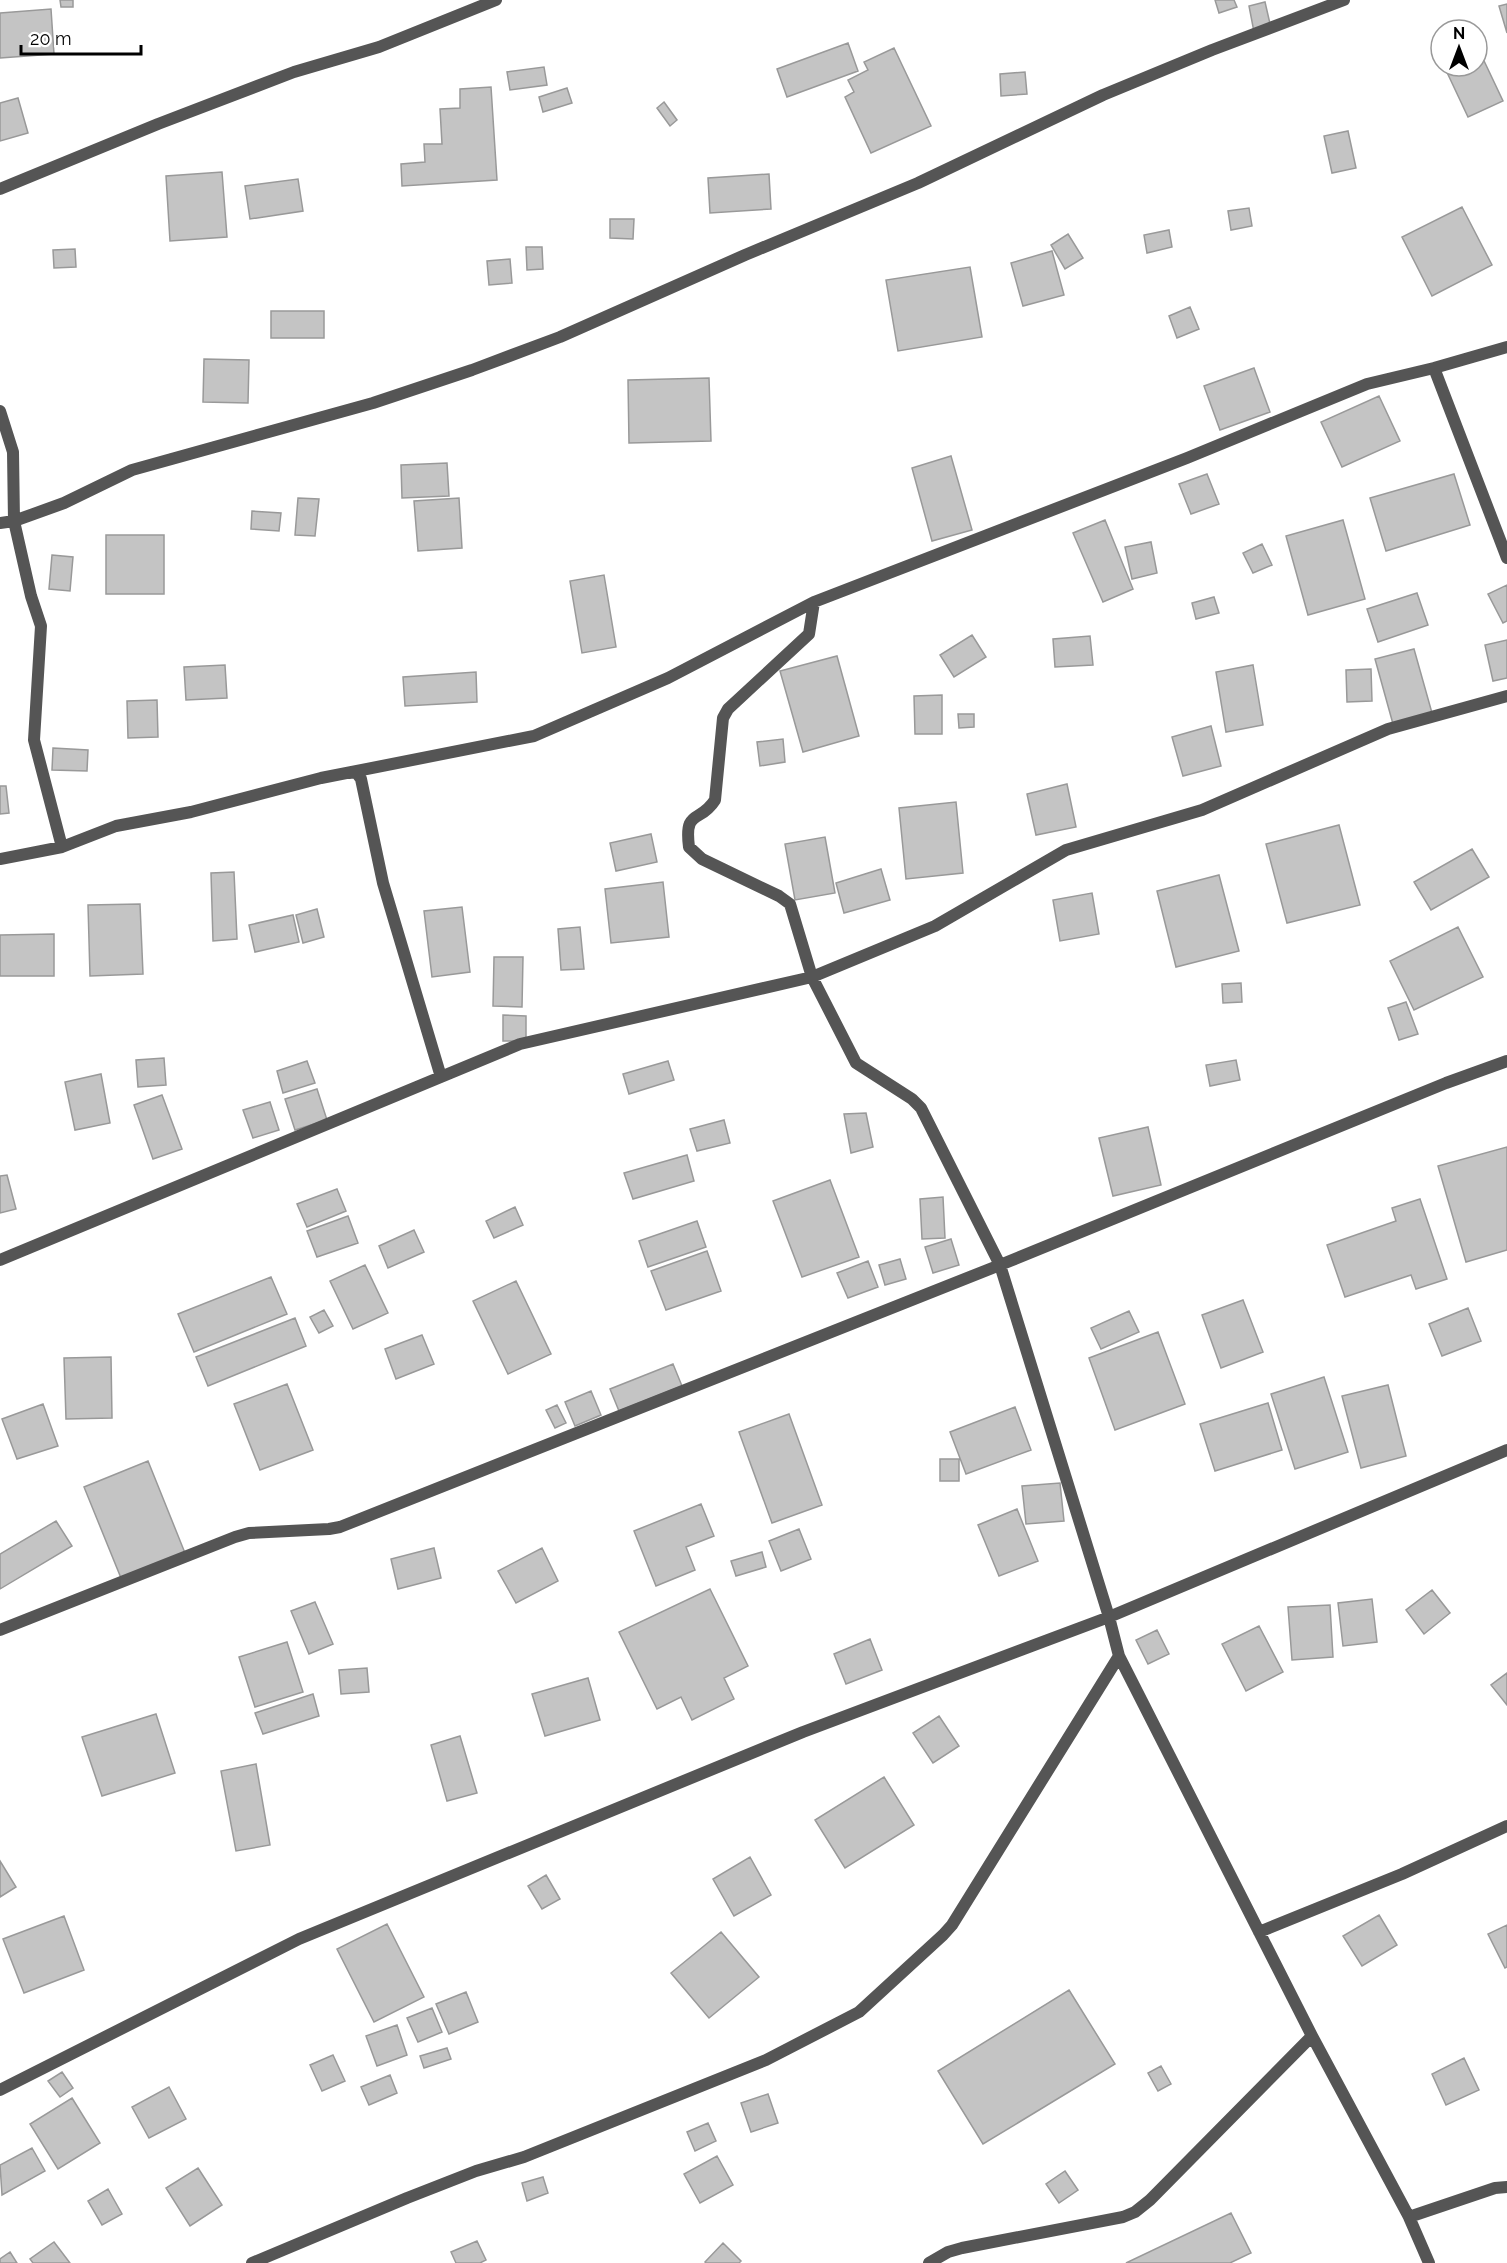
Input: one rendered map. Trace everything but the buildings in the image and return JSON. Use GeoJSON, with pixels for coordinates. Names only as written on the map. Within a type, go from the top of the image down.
{"type":"FeatureCollection","features":[{"type":"Feature","properties":{"kind":"street"},"geometry":{"type":"LineString","coordinates":[[0,523],[14,521],[64,503],[132,470],[373,403],[472,370],[560,337],[745,255],[918,183],[1103,95],[1212,50],[1344,0]]}},
{"type":"Feature","properties":{"kind":"street"},"geometry":{"type":"LineString","coordinates":[[0,189],[158,124],[294,72],[380,47],[491,1]]}},
{"type":"Feature","properties":{"kind":"street"},"geometry":{"type":"LineString","coordinates":[[0,859],[62,847],[116,826],[191,812],[321,778],[534,736],[668,678],[814,602],[1187,458],[1367,384],[1507,347]]}},
{"type":"Feature","properties":{"kind":"street"},"geometry":{"type":"LineString","coordinates":[[1434,368],[1507,558]]}},
{"type":"Feature","properties":{"kind":"street"},"geometry":{"type":"LineString","coordinates":[[0,411],[13,452],[14,521],[31,596],[41,626],[34,740],[62,847]]}},
{"type":"Feature","properties":{"kind":"street"},"geometry":{"type":"LineString","coordinates":[[814,602],[809,634],[728,709],[723,718],[715,800],[710,808],[694,817],[687,829],[689,848],[702,859],[779,896],[790,904],[812,976],[856,1063],[912,1099],[921,1108],[1000,1265],[1119,1656],[1312,2036],[1409,2217],[1429,2263]]}},
{"type":"Feature","properties":{"kind":"street"},"geometry":{"type":"LineString","coordinates":[[0,1260],[520,1044],[812,976],[935,926],[1066,850],[1196,813],[1388,729],[1507,696]]}},
{"type":"Feature","properties":{"kind":"street"},"geometry":{"type":"LineString","coordinates":[[321,778],[356,772],[361,779],[383,883],[441,1077]]}},
{"type":"Feature","properties":{"kind":"street"},"geometry":{"type":"LineString","coordinates":[[0,1630],[235,1537],[249,1533],[340,1527],[1000,1265],[1435,1087],[1507,1061]]}},
{"type":"Feature","properties":{"kind":"street"},"geometry":{"type":"LineString","coordinates":[[0,2090],[299,1939],[803,1732],[1109,1617],[1507,1450]]}},
{"type":"Feature","properties":{"kind":"street"},"geometry":{"type":"LineString","coordinates":[[252,2263],[407,2198],[476,2171],[524,2157],[766,2060],[859,2012],[943,1935],[952,1924],[1119,1656]]}},
{"type":"Feature","properties":{"kind":"street"},"geometry":{"type":"LineString","coordinates":[[1259,1932],[1402,1874],[1507,1826]]}},
{"type":"Feature","properties":{"kind":"street"},"geometry":{"type":"LineString","coordinates":[[929,2263],[962,2248],[1123,2217],[1135,2212],[1150,2200],[1312,2036]]}},
{"type":"Feature","properties":{"kind":"street"},"geometry":{"type":"LineString","coordinates":[[1409,2217],[1495,2188],[1507,2187]]}}]}
